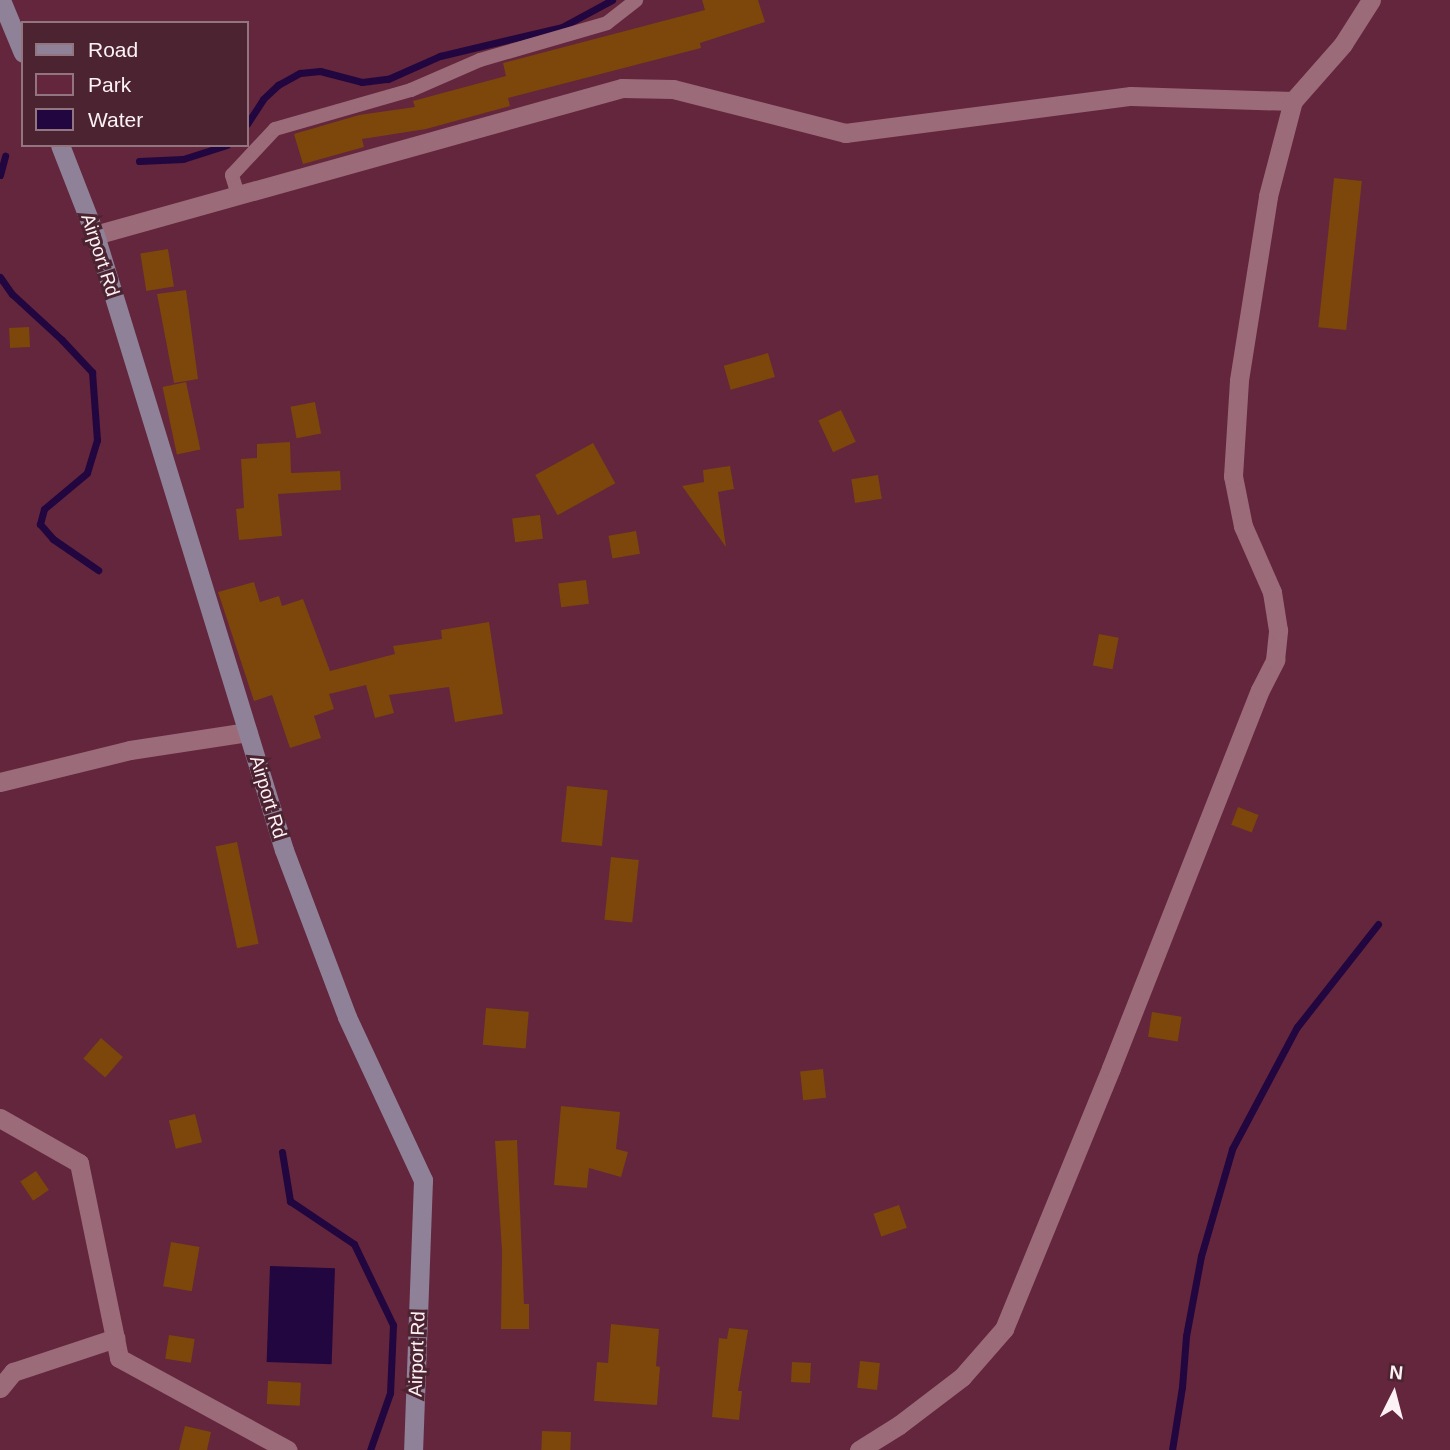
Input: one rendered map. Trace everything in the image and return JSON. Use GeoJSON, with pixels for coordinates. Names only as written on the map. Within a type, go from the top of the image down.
{"type":"FeatureCollection","features":[{"type":"Feature","properties":{"kind":"main road"},"geometry":{"type":"LineString","coordinates":[[1,0],[21,48]]}},
{"type":"Feature","properties":{"kind":"main road","name":"Airport Rd"},"geometry":{"type":"LineString","coordinates":[[61,147],[95,235],[284,850],[347,1017],[423,1180],[413,1450]]}},
{"type":"Feature","properties":{"kind":"street"},"geometry":{"type":"LineString","coordinates":[[859,1450],[899,1426],[962,1377],[1004,1329],[1111,1068],[1260,690],[1275,660],[1279,629],[1272,592],[1243,526],[1233,476],[1239,380],[1264,222],[1293,101],[1343,44],[1371,0]]}},
{"type":"Feature","properties":{"kind":"street"},"geometry":{"type":"LineString","coordinates":[[95,235],[622,89],[673,89],[845,133],[1131,96],[1293,101]]}},
{"type":"Feature","properties":{"kind":"street"},"geometry":{"type":"LineString","coordinates":[[0,782],[130,750],[248,732]]}},
{"type":"Feature","properties":{"kind":"street"},"geometry":{"type":"LineString","coordinates":[[0,1118],[79,1163],[119,1358],[288,1450]]}},
{"type":"Feature","properties":{"kind":"street"},"geometry":{"type":"LineString","coordinates":[[0,1388],[13,1372],[116,1338]]}},
{"type":"Feature","properties":{"kind":"lane"},"geometry":{"type":"LineString","coordinates":[[238,195],[232,175],[275,129],[411,90],[480,60],[607,23],[636,0]]}},
{"type":"Feature","properties":{"kind":"green space"},"geometry":{"type":"Polygon","coordinates":[[[0,0],[1450,0],[1450,1450],[0,1450],[0,0]]]}},
{"type":"Feature","properties":{"kind":"water"},"geometry":{"type":"Polygon","coordinates":[[[270,1266],[335,1268],[332,1364],[267,1362],[270,1266]]]}},
{"type":"Feature","properties":{"kind":"building"},"geometry":{"type":"Polygon","coordinates":[[[702,0],[758,0],[765,22],[700,43],[701,48],[508,98],[510,106],[426,129],[362,139],[364,147],[303,164],[294,134],[359,115],[415,107],[413,101],[506,76],[503,63],[705,10],[702,0]]]}},
{"type":"Feature","properties":{"kind":"building"},"geometry":{"type":"Polygon","coordinates":[[[1334,178],[1362,181],[1346,330],[1318,327],[1334,178]]]}},
{"type":"Feature","properties":{"kind":"building"},"geometry":{"type":"Polygon","coordinates":[[[168,249],[174,287],[146,291],[140,253],[168,249]]]}},
{"type":"Feature","properties":{"kind":"building"},"geometry":{"type":"Polygon","coordinates":[[[186,290],[198,379],[174,383],[157,294],[186,290]]]}},
{"type":"Feature","properties":{"kind":"building"},"geometry":{"type":"Polygon","coordinates":[[[29,327],[30,347],[10,348],[9,328],[29,327]]]}},
{"type":"Feature","properties":{"kind":"building"},"geometry":{"type":"Polygon","coordinates":[[[768,353],[775,377],[731,390],[724,366],[768,353]]]}},
{"type":"Feature","properties":{"kind":"building"},"geometry":{"type":"Polygon","coordinates":[[[186,382],[200,449],[177,454],[163,387],[186,382]]]}},
{"type":"Feature","properties":{"kind":"building"},"geometry":{"type":"Polygon","coordinates":[[[315,402],[321,433],[297,438],[290,407],[315,402]]]}},
{"type":"Feature","properties":{"kind":"building"},"geometry":{"type":"Polygon","coordinates":[[[841,410],[856,442],[833,452],[818,421],[841,410]]]}},
{"type":"Feature","properties":{"kind":"building"},"geometry":{"type":"Polygon","coordinates":[[[290,442],[291,473],[340,471],[341,490],[278,494],[282,536],[239,540],[236,509],[244,508],[241,459],[257,458],[257,444],[290,442]]]}},
{"type":"Feature","properties":{"kind":"building"},"geometry":{"type":"Polygon","coordinates":[[[593,443],[615,483],[558,515],[535,475],[593,443]]]}},
{"type":"Feature","properties":{"kind":"building"},"geometry":{"type":"Polygon","coordinates":[[[730,466],[734,489],[718,492],[726,547],[682,486],[704,482],[703,470],[730,466]]]}},
{"type":"Feature","properties":{"kind":"building"},"geometry":{"type":"Polygon","coordinates":[[[878,475],[882,499],[855,503],[851,479],[878,475]]]}},
{"type":"Feature","properties":{"kind":"building"},"geometry":{"type":"Polygon","coordinates":[[[540,515],[543,539],[515,542],[512,518],[540,515]]]}},
{"type":"Feature","properties":{"kind":"building"},"geometry":{"type":"Polygon","coordinates":[[[636,531],[640,554],[612,559],[608,536],[636,531]]]}},
{"type":"Feature","properties":{"kind":"building"},"geometry":{"type":"Polygon","coordinates":[[[586,580],[589,604],[561,607],[558,583],[586,580]]]}},
{"type":"Feature","properties":{"kind":"building"},"geometry":{"type":"Polygon","coordinates":[[[254,582],[260,602],[279,596],[282,606],[303,599],[330,671],[395,654],[393,646],[442,639],[441,630],[489,622],[503,714],[455,722],[449,687],[389,695],[394,713],[375,718],[366,685],[329,694],[334,709],[314,716],[321,738],[290,748],[272,695],[254,701],[218,592],[254,582]]]}},
{"type":"Feature","properties":{"kind":"building"},"geometry":{"type":"Polygon","coordinates":[[[1099,634],[1119,638],[1113,669],[1093,665],[1099,634]]]}},
{"type":"Feature","properties":{"kind":"building"},"geometry":{"type":"Polygon","coordinates":[[[567,786],[608,790],[602,846],[561,842],[567,786]]]}},
{"type":"Feature","properties":{"kind":"building"},"geometry":{"type":"Polygon","coordinates":[[[1238,807],[1259,815],[1252,833],[1231,825],[1238,807]]]}},
{"type":"Feature","properties":{"kind":"building"},"geometry":{"type":"Polygon","coordinates":[[[237,842],[259,944],[237,948],[215,847],[237,842]]]}},
{"type":"Feature","properties":{"kind":"building"},"geometry":{"type":"Polygon","coordinates":[[[611,857],[639,860],[632,923],[604,920],[611,857]]]}},
{"type":"Feature","properties":{"kind":"building"},"geometry":{"type":"Polygon","coordinates":[[[486,1008],[529,1012],[526,1049],[483,1045],[486,1008]]]}},
{"type":"Feature","properties":{"kind":"building"},"geometry":{"type":"Polygon","coordinates":[[[1152,1012],[1182,1017],[1178,1041],[1148,1037],[1152,1012]]]}},
{"type":"Feature","properties":{"kind":"building"},"geometry":{"type":"Polygon","coordinates":[[[101,1038],[123,1057],[105,1077],[83,1058],[101,1038]]]}},
{"type":"Feature","properties":{"kind":"building"},"geometry":{"type":"Polygon","coordinates":[[[823,1069],[826,1098],[803,1100],[800,1071],[823,1069]]]}},
{"type":"Feature","properties":{"kind":"building"},"geometry":{"type":"Polygon","coordinates":[[[561,1106],[620,1112],[616,1149],[628,1152],[621,1177],[589,1168],[587,1188],[554,1185],[561,1106]]]}},
{"type":"Feature","properties":{"kind":"building"},"geometry":{"type":"Polygon","coordinates":[[[195,1114],[202,1142],[176,1149],[169,1121],[195,1114]]]}},
{"type":"Feature","properties":{"kind":"building"},"geometry":{"type":"Polygon","coordinates":[[[517,1140],[524,1304],[529,1304],[529,1329],[501,1329],[502,1251],[495,1141],[517,1140]]]}},
{"type":"Feature","properties":{"kind":"building"},"geometry":{"type":"Polygon","coordinates":[[[36,1171],[49,1190],[33,1201],[20,1182],[36,1171]]]}},
{"type":"Feature","properties":{"kind":"building"},"geometry":{"type":"Polygon","coordinates":[[[899,1205],[907,1228],[881,1236],[873,1214],[899,1205]]]}},
{"type":"Feature","properties":{"kind":"building"},"geometry":{"type":"Polygon","coordinates":[[[171,1242],[200,1247],[192,1291],[163,1286],[171,1242]]]}},
{"type":"Feature","properties":{"kind":"building"},"geometry":{"type":"Polygon","coordinates":[[[611,1324],[659,1329],[657,1405],[594,1401],[597,1362],[608,1363],[611,1324]]]}},
{"type":"Feature","properties":{"kind":"building"},"geometry":{"type":"Polygon","coordinates":[[[729,1328],[748,1330],[738,1391],[742,1391],[739,1420],[712,1417],[719,1338],[727,1339],[729,1328]]]}},
{"type":"Feature","properties":{"kind":"building"},"geometry":{"type":"Polygon","coordinates":[[[169,1335],[195,1339],[191,1363],[165,1359],[169,1335]]]}},
{"type":"Feature","properties":{"kind":"building"},"geometry":{"type":"Polygon","coordinates":[[[860,1361],[880,1363],[877,1390],[857,1388],[860,1361]]]}},
{"type":"Feature","properties":{"kind":"building"},"geometry":{"type":"Polygon","coordinates":[[[792,1362],[811,1363],[810,1383],[791,1382],[792,1362]]]}},
{"type":"Feature","properties":{"kind":"building"},"geometry":{"type":"Polygon","coordinates":[[[268,1381],[301,1383],[300,1406],[267,1404],[268,1381]]]}},
{"type":"Feature","properties":{"kind":"building"},"geometry":{"type":"Polygon","coordinates":[[[185,1426],[211,1432],[207,1450],[179,1450],[185,1426]]]}},
{"type":"Feature","properties":{"kind":"building"},"geometry":{"type":"Polygon","coordinates":[[[542,1431],[571,1432],[570,1450],[541,1450],[542,1431]]]}},
{"type":"Feature","properties":{"kind":"waterway"},"geometry":{"type":"LineString","coordinates":[[248,122],[263,99],[278,85],[300,73],[320,71],[362,82],[388,79],[440,56],[562,27],[612,0]]}},
{"type":"Feature","properties":{"kind":"waterway"},"geometry":{"type":"LineString","coordinates":[[139,161],[183,159],[221,147]]}},
{"type":"Feature","properties":{"kind":"waterway"},"geometry":{"type":"LineString","coordinates":[[0,175],[5,156]]}},
{"type":"Feature","properties":{"kind":"waterway"},"geometry":{"type":"LineString","coordinates":[[0,277],[12,294],[92,372],[97,440],[87,473],[44,509],[40,524],[53,539],[98,570]]}},
{"type":"Feature","properties":{"kind":"waterway"},"geometry":{"type":"LineString","coordinates":[[1172,1450],[1182,1387],[1186,1336],[1201,1256],[1232,1149],[1297,1027],[1378,924]]}},
{"type":"Feature","properties":{"kind":"waterway"},"geometry":{"type":"LineString","coordinates":[[282,1152],[290,1201],[354,1244],[393,1325],[390,1393],[370,1450]]}}]}
